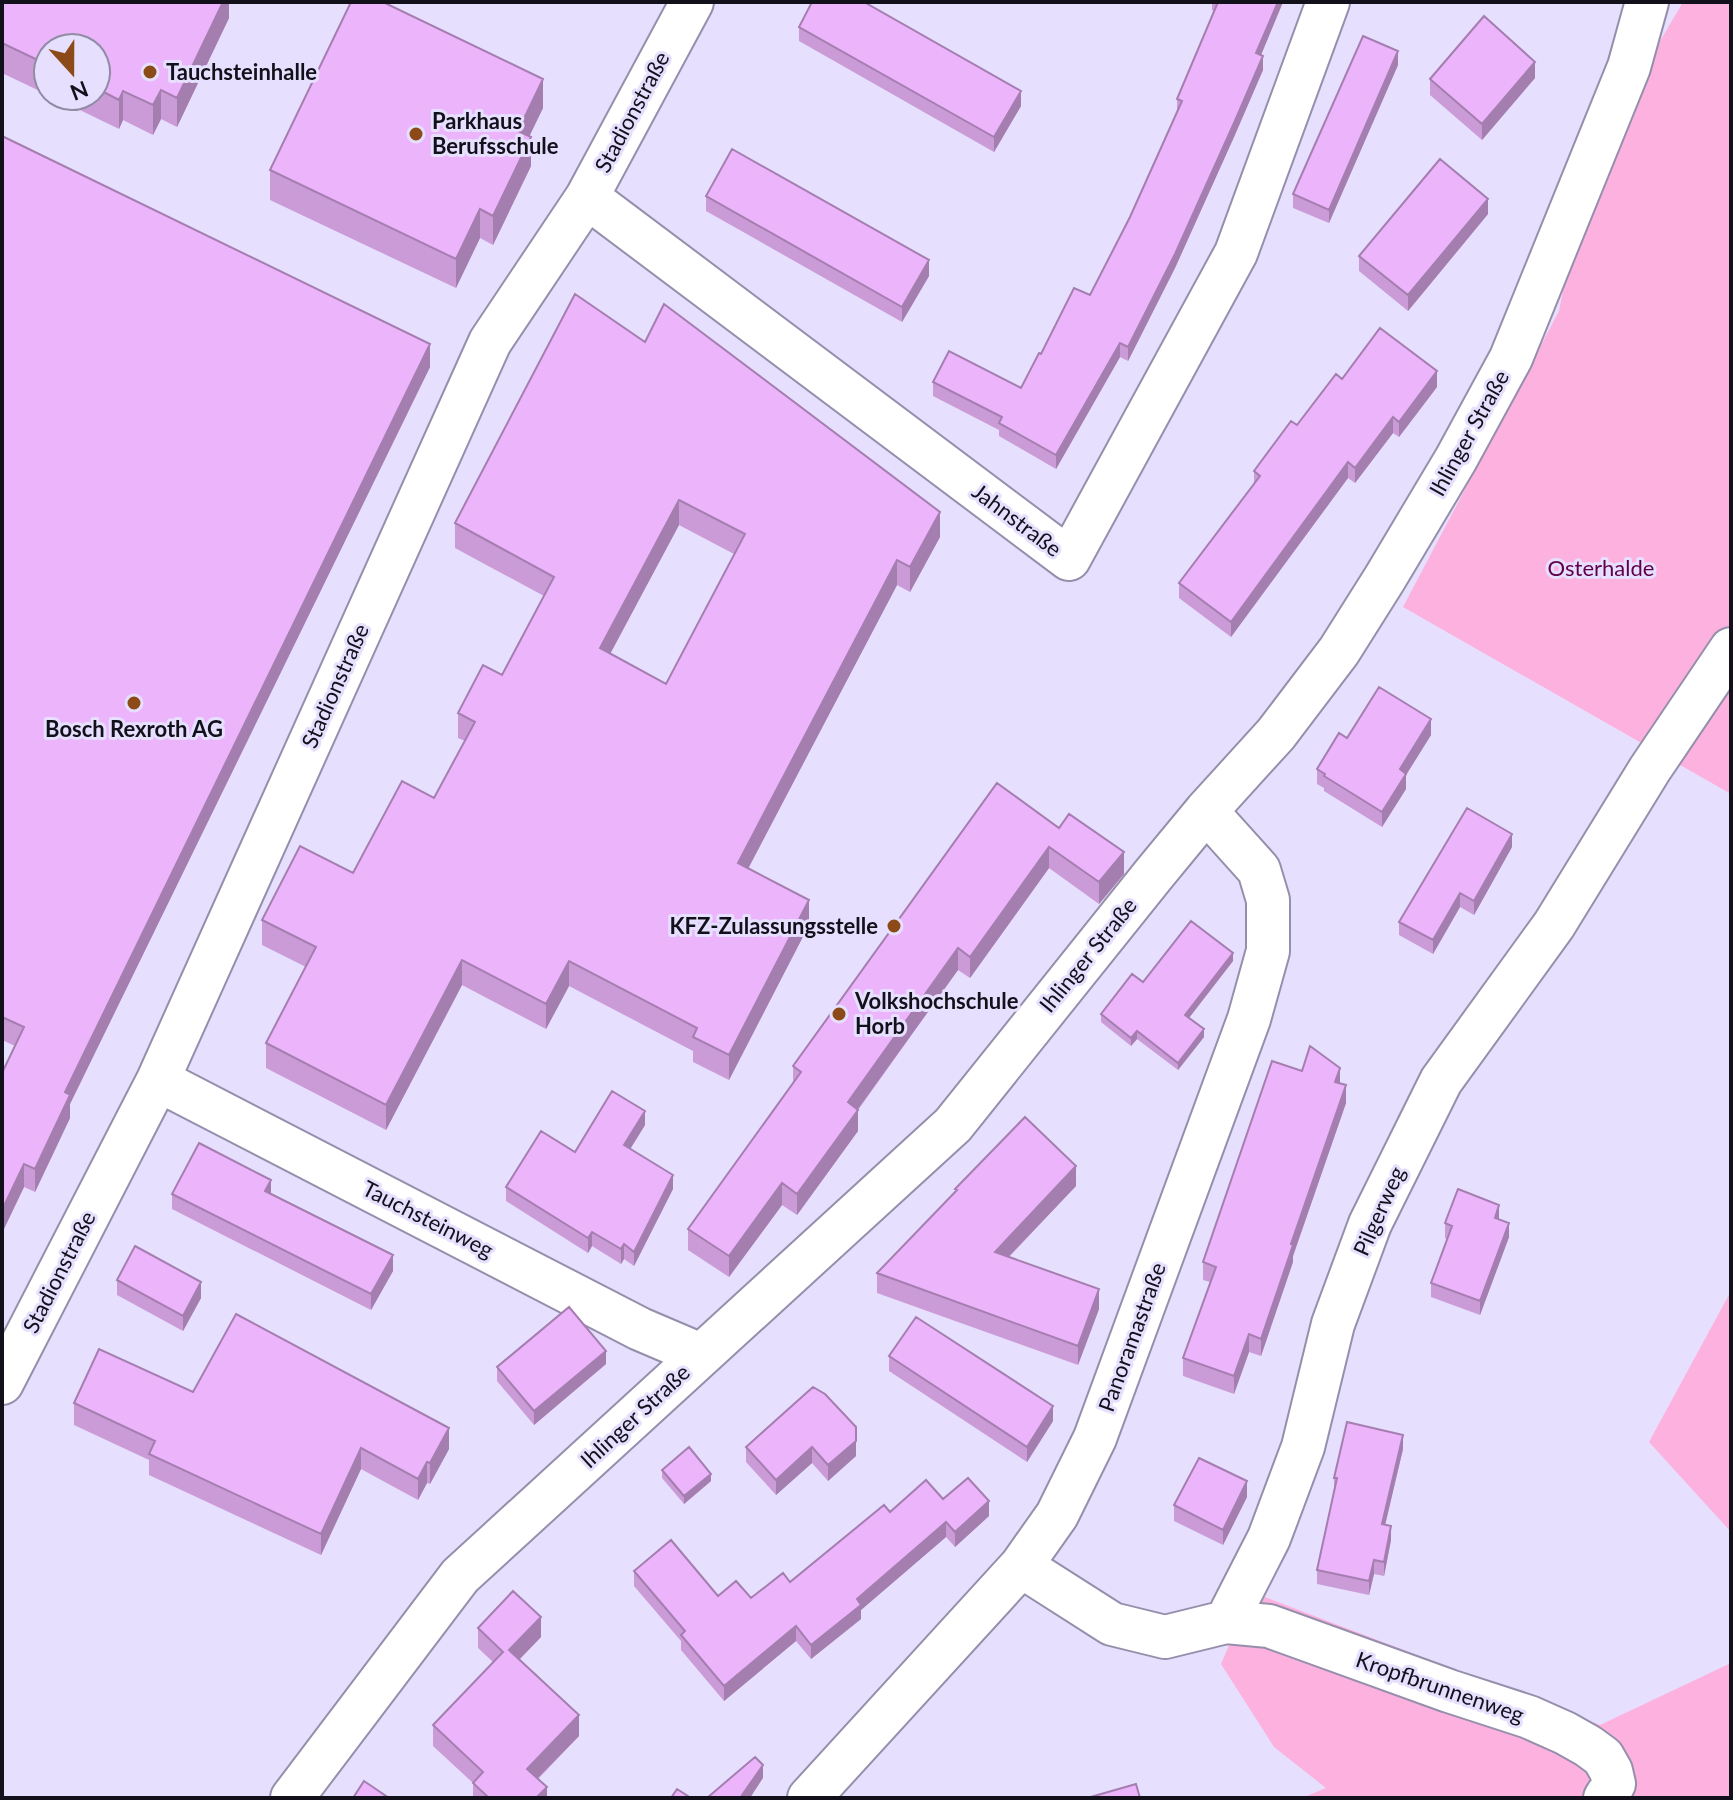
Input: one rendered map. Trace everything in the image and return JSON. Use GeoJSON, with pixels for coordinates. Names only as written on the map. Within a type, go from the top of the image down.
{"type":"FeatureCollection","features":[{"type":"Feature","properties":{"kind":"street","name":"Stadionstraße"},"geometry":{"type":"LineString","coordinates":[[2,1383],[158,1080],[490,342],[587,197],[692,2]]}},
{"type":"Feature","properties":{"kind":"street","name":"Jahnstraße"},"geometry":{"type":"LineString","coordinates":[[587,197],[1069,559],[1236,253],[1328,2]]}},
{"type":"Feature","properties":{"kind":"street","name":"Ihlinger Straße"},"geometry":{"type":"LineString","coordinates":[[292,1798],[460,1576],[953,1125],[1206,811],[1276,734],[1339,651],[1456,459],[1511,358],[1629,67],[1647,2]]}},
{"type":"Feature","properties":{"kind":"street","name":"Pilgerweg"},"geometry":{"type":"LineString","coordinates":[[1226,1622],[1269,1538],[1303,1447],[1333,1324],[1370,1224],[1441,1081],[1554,925],[1650,769],[1731,649]]}},
{"type":"Feature","properties":{"kind":"street","name":"Panoramastraße"},"geometry":{"type":"LineString","coordinates":[[809,1798],[1021,1566],[1057,1515],[1095,1438],[1249,1019],[1268,951],[1268,900],[1259,870],[1206,811]]}},
{"type":"Feature","properties":{"kind":"street","name":"Tauchsteinweg"},"geometry":{"type":"LineString","coordinates":[[158,1080],[640,1329],[701,1355]]}},
{"type":"Feature","properties":{"kind":"street"},"geometry":{"type":"LineString","coordinates":[[1021,1566],[1112,1624],[1165,1637],[1226,1622]]}},
{"type":"Feature","properties":{"kind":"street","name":"Kropfbrunnenweg"},"geometry":{"type":"LineString","coordinates":[[1226,1622],[1269,1626],[1529,1717],[1565,1733],[1603,1757],[1614,1784],[1605,1798]]}},
{"type":"Feature","properties":{"kind":"green space","name":"Osterhalde"},"geometry":{"type":"Polygon","coordinates":[[[1683,2],[1731,2],[1731,794],[1403,607],[1559,311],[1588,164],[1683,2]]]}},
{"type":"Feature","properties":{"kind":"green space"},"geometry":{"type":"Polygon","coordinates":[[[1731,1291],[1731,1532],[1649,1442],[1731,1291]]]}},
{"type":"Feature","properties":{"kind":"green space"},"geometry":{"type":"Polygon","coordinates":[[[1252,1592],[1600,1725],[1731,1663],[1731,1798],[1302,1798],[1326,1788],[1274,1747],[1221,1664],[1252,1592]]]}},
{"type":"Feature","properties":{"kind":"building","name":"Tauchsteinhalle"},"geometry":{"type":"Polygon","coordinates":[[[2,2],[223,2],[177,98],[161,90],[153,105],[123,91],[119,100],[112,96],[112,32],[32,32],[32,57],[2,43],[2,2]]]}},
{"type":"Feature","properties":{"kind":"building","name":"Parkhaus Berufsschule"},"geometry":{"type":"Polygon","coordinates":[[[351,2],[383,2],[543,79],[518,131],[531,137],[493,216],[480,209],[456,259],[270,170],[351,2]]]}},
{"type":"Feature","properties":{"kind":"building"},"geometry":{"type":"Polygon","coordinates":[[[812,2],[864,2],[1021,91],[994,137],[799,27],[812,2]]]}},
{"type":"Feature","properties":{"kind":"building"},"geometry":{"type":"Polygon","coordinates":[[[1218,2],[1278,2],[1256,53],[1263,56],[1175,254],[1128,347],[1120,343],[1056,455],[999,423],[1002,417],[933,382],[949,351],[1021,388],[1074,288],[1090,295],[1130,217],[1182,101],[1177,99],[1218,2]]]}},
{"type":"Feature","properties":{"kind":"building"},"geometry":{"type":"Polygon","coordinates":[[[1484,16],[1535,62],[1482,124],[1430,79],[1484,16]]]}},
{"type":"Feature","properties":{"kind":"building"},"geometry":{"type":"Polygon","coordinates":[[[1363,36],[1398,51],[1329,210],[1293,194],[1363,36]]]}},
{"type":"Feature","properties":{"kind":"building","name":"Bosch Rexroth AG"},"geometry":{"type":"Polygon","coordinates":[[[2,136],[430,344],[65,1092],[70,1095],[35,1169],[24,1164],[2,1210],[2,1073],[24,1027],[2,1017],[2,136]]]}},
{"type":"Feature","properties":{"kind":"building"},"geometry":{"type":"Polygon","coordinates":[[[732,149],[929,260],[902,307],[706,196],[732,149]]]}},
{"type":"Feature","properties":{"kind":"building"},"geometry":{"type":"Polygon","coordinates":[[[1440,159],[1488,199],[1408,295],[1359,256],[1440,159]]]}},
{"type":"Feature","properties":{"kind":"building"},"geometry":{"type":"Polygon","coordinates":[[[575,294],[645,342],[664,304],[940,512],[910,567],[897,560],[738,863],[809,900],[729,1055],[693,1037],[697,1028],[569,961],[546,1004],[462,960],[386,1105],[266,1043],[316,947],[262,920],[300,846],[353,873],[402,781],[434,798],[475,722],[458,713],[483,665],[502,675],[554,577],[455,523],[575,294]],[[679,500],[600,648],[666,684],[745,534],[679,500]]]}},
{"type":"Feature","properties":{"kind":"building"},"geometry":{"type":"Polygon","coordinates":[[[1380,328],[1437,371],[1399,422],[1393,417],[1355,468],[1348,462],[1231,622],[1179,583],[1260,476],[1254,471],[1291,421],[1297,425],[1336,374],[1342,379],[1380,328]]]}},
{"type":"Feature","properties":{"kind":"building"},"geometry":{"type":"Polygon","coordinates":[[[1379,687],[1431,719],[1400,769],[1406,774],[1382,812],[1317,769],[1339,733],[1347,738],[1379,687]]]}},
{"type":"Feature","properties":{"kind":"building"},"geometry":{"type":"Polygon","coordinates":[[[997,783],[1059,828],[1069,814],[1124,852],[1099,882],[1049,847],[970,957],[958,948],[848,1102],[858,1110],[797,1194],[782,1183],[729,1256],[688,1229],[801,1072],[793,1066],[997,783]]]}},
{"type":"Feature","properties":{"kind":"building"},"geometry":{"type":"Polygon","coordinates":[[[1467,808],[1512,834],[1474,901],[1460,893],[1433,940],[1399,922],[1467,808]]]}},
{"type":"Feature","properties":{"kind":"building"},"geometry":{"type":"Polygon","coordinates":[[[1191,921],[1233,953],[1185,1015],[1204,1029],[1178,1063],[1137,1031],[1131,1038],[1101,1014],[1132,974],[1143,982],[1191,921]]]}},
{"type":"Feature","properties":{"kind":"building"},"geometry":{"type":"Polygon","coordinates":[[[1310,1046],[1340,1068],[1335,1082],[1346,1085],[1261,1339],[1249,1334],[1234,1376],[1183,1358],[1216,1267],[1203,1262],[1272,1061],[1302,1071],[1310,1046]]]}},
{"type":"Feature","properties":{"kind":"building"},"geometry":{"type":"Polygon","coordinates":[[[612,1091],[645,1111],[624,1145],[673,1175],[634,1252],[624,1244],[621,1249],[592,1232],[588,1238],[506,1187],[541,1131],[575,1152],[612,1091]]]}},
{"type":"Feature","properties":{"kind":"building"},"geometry":{"type":"Polygon","coordinates":[[[1025,1117],[1076,1166],[995,1252],[1099,1289],[1078,1346],[877,1273],[1025,1117]]]}},
{"type":"Feature","properties":{"kind":"building"},"geometry":{"type":"Polygon","coordinates":[[[199,1143],[271,1180],[265,1191],[393,1255],[371,1294],[172,1194],[199,1143]]]}},
{"type":"Feature","properties":{"kind":"building"},"geometry":{"type":"Polygon","coordinates":[[[1458,1189],[1499,1205],[1495,1218],[1509,1223],[1480,1301],[1431,1283],[1452,1226],[1445,1223],[1458,1189]]]}},
{"type":"Feature","properties":{"kind":"building"},"geometry":{"type":"Polygon","coordinates":[[[135,1246],[201,1282],[183,1316],[117,1280],[135,1246]]]}},
{"type":"Feature","properties":{"kind":"building"},"geometry":{"type":"Polygon","coordinates":[[[569,1307],[606,1351],[534,1411],[497,1367],[569,1307]]]}},
{"type":"Feature","properties":{"kind":"building"},"geometry":{"type":"Polygon","coordinates":[[[236,1314],[449,1428],[418,1479],[361,1448],[321,1534],[149,1454],[155,1441],[74,1403],[99,1349],[193,1392],[236,1314]]]}},
{"type":"Feature","properties":{"kind":"building"},"geometry":{"type":"Polygon","coordinates":[[[916,1317],[1053,1406],[1027,1447],[889,1356],[916,1317]]]}},
{"type":"Feature","properties":{"kind":"building"},"geometry":{"type":"Polygon","coordinates":[[[813,1387],[825,1394],[856,1427],[856,1441],[828,1465],[812,1447],[776,1480],[746,1447],[813,1387]]]}},
{"type":"Feature","properties":{"kind":"building"},"geometry":{"type":"Polygon","coordinates":[[[1347,1422],[1403,1435],[1382,1524],[1391,1526],[1384,1562],[1374,1560],[1369,1581],[1317,1570],[1347,1422]]]}},
{"type":"Feature","properties":{"kind":"building"},"geometry":{"type":"Polygon","coordinates":[[[689,1447],[711,1474],[684,1496],[662,1470],[689,1447]]]}},
{"type":"Feature","properties":{"kind":"building"},"geometry":{"type":"Polygon","coordinates":[[[1199,1458],[1247,1481],[1223,1530],[1174,1505],[1199,1458]]]}},
{"type":"Feature","properties":{"kind":"building"},"geometry":{"type":"Polygon","coordinates":[[[968,1478],[989,1501],[955,1532],[946,1522],[857,1599],[861,1605],[811,1645],[796,1626],[724,1686],[681,1635],[685,1631],[634,1571],[671,1540],[718,1596],[736,1581],[751,1598],[783,1573],[790,1582],[884,1505],[890,1512],[926,1480],[943,1499],[968,1478]]]}},
{"type":"Feature","properties":{"kind":"building"},"geometry":{"type":"Polygon","coordinates":[[[513,1591],[541,1617],[509,1650],[579,1715],[527,1769],[547,1787],[536,1798],[489,1798],[473,1783],[483,1772],[433,1725],[503,1652],[478,1628],[513,1591]]]}},
{"type":"Feature","properties":{"kind":"building"},"geometry":{"type":"Polygon","coordinates":[[[755,1757],[763,1765],[740,1798],[707,1798],[755,1757]]]}},
{"type":"Feature","properties":{"kind":"building"},"geometry":{"type":"Polygon","coordinates":[[[364,1781],[389,1798],[353,1798],[364,1781]]]}},
{"type":"Feature","properties":{"kind":"building"},"geometry":{"type":"Polygon","coordinates":[[[1136,1784],[1140,1798],[1087,1798],[1136,1784]]]}},
{"type":"Feature","properties":{"kind":"building"},"geometry":{"type":"Polygon","coordinates":[[[677,1789],[691,1798],[671,1798],[677,1789]]]}},
{"type":"Feature","properties":{"kind":"place","name":"Tauchsteinhalle"},"geometry":{"type":"Point","coordinates":[150,72]}},
{"type":"Feature","properties":{"kind":"place","name":"Parkhaus Berufsschule"},"geometry":{"type":"Point","coordinates":[416,134]}},
{"type":"Feature","properties":{"kind":"place","name":"Bosch Rexroth AG"},"geometry":{"type":"Point","coordinates":[134,703]}},
{"type":"Feature","properties":{"kind":"place","name":"KFZ-Zulassungsstelle"},"geometry":{"type":"Point","coordinates":[894,926]}},
{"type":"Feature","properties":{"kind":"place","name":"Volkshochschule Horb"},"geometry":{"type":"Point","coordinates":[839,1014]}}]}
